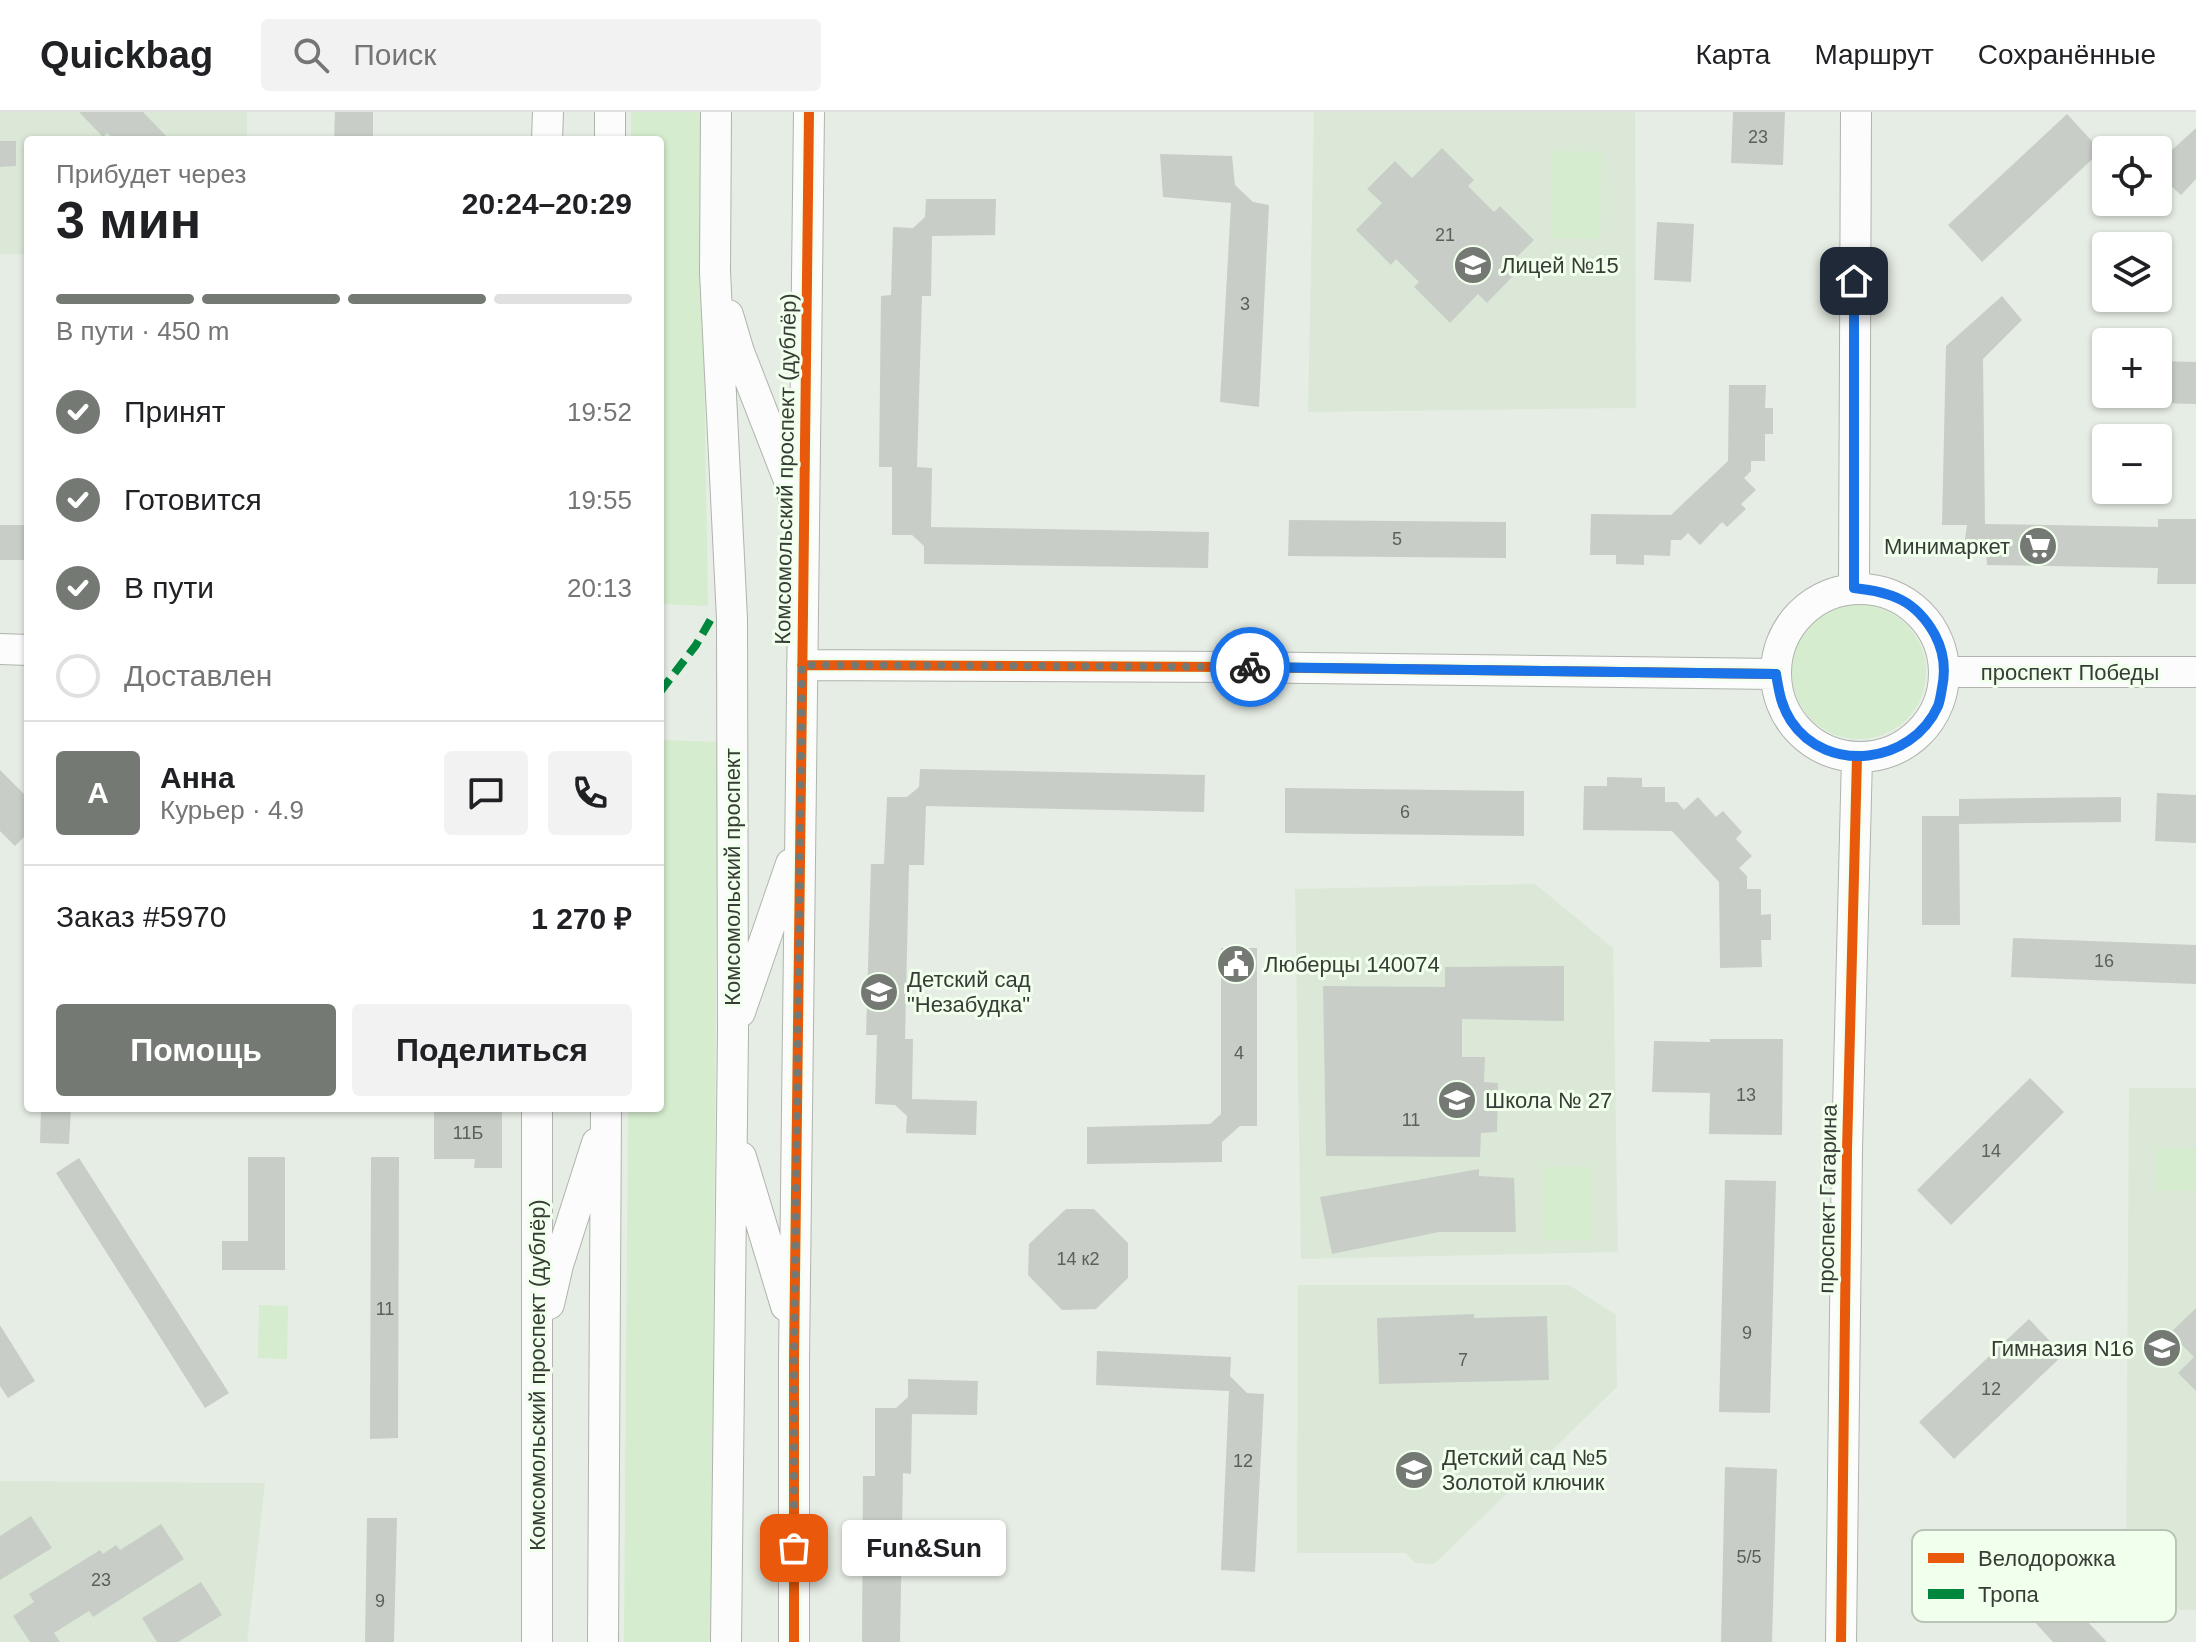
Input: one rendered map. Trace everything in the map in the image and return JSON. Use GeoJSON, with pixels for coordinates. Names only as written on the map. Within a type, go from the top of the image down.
{"type":"FeatureCollection","features":[{"type":"Feature","properties":{"kind":"street"},"geometry":{"type":"LineString","coordinates":[[547,136],[548,112]]}},
{"type":"Feature","properties":{"kind":"street"},"geometry":{"type":"LineString","coordinates":[[610,112],[610,136]]}},
{"type":"Feature","properties":{"kind":"street","name":"Комсомольский проспект"},"geometry":{"type":"LineString","coordinates":[[716,112],[715,272],[732,619],[733,1032],[726,1642]]}},
{"type":"Feature","properties":{"kind":"street","name":"Комсомольский проспект (дублёр)"},"geometry":{"type":"LineString","coordinates":[[794,1642],[809,112]]}},
{"type":"Feature","properties":{"kind":"street"},"geometry":{"type":"LineString","coordinates":[[1854,588],[1856,112]]}},
{"type":"Feature","properties":{"kind":"street"},"geometry":{"type":"LineString","coordinates":[[715,272],[739,352],[790,483],[803,537]]}},
{"type":"Feature","properties":{"kind":"street"},"geometry":{"type":"LineString","coordinates":[[1854,588],[1881,591],[1907,602],[1927,621],[1940,645],[1945,672],[1938,706],[1919,734],[1890,752],[1857,757],[1832,752],[1809,740],[1800,731],[1780,699],[1776,674],[1779,649],[1790,626],[1807,607],[1829,594],[1854,588]]}},
{"type":"Feature","properties":{"kind":"street"},"geometry":{"type":"LineString","coordinates":[[0,649],[24,650]]}},
{"type":"Feature","properties":{"kind":"street"},"geometry":{"type":"LineString","coordinates":[[802,665],[1776,674]]}},
{"type":"Feature","properties":{"kind":"street","name":"проспект Победы"},"geometry":{"type":"LineString","coordinates":[[1945,672],[2196,672]]}},
{"type":"Feature","properties":{"kind":"street","name":"проспект Гагарина"},"geometry":{"type":"LineString","coordinates":[[1841,1642],[1847,1150],[1857,757]]}},
{"type":"Feature","properties":{"kind":"street"},"geometry":{"type":"LineString","coordinates":[[733,1032],[800,838]]}},
{"type":"Feature","properties":{"kind":"street","name":"Комсомольский проспект (дублёр)"},"geometry":{"type":"LineString","coordinates":[[537,1112],[537,1642]]}},
{"type":"Feature","properties":{"kind":"street"},"geometry":{"type":"LineString","coordinates":[[537,1353],[558,1265],[606,1112]]}},
{"type":"Feature","properties":{"kind":"street"},"geometry":{"type":"LineString","coordinates":[[603,1642],[606,1112]]}},
{"type":"Feature","properties":{"kind":"street"},"geometry":{"type":"LineString","coordinates":[[732,1128],[795,1336]]}},
{"type":"Feature","properties":{"kind":"shaded area"},"geometry":{"type":"Polygon","coordinates":[[[0,112],[247,112],[247,136],[24,136],[24,254],[0,254],[0,112]]]}},
{"type":"Feature","properties":{"kind":"shaded area","name":"Лицей №15"},"geometry":{"type":"Polygon","coordinates":[[[1314,112],[1635,112],[1636,408],[1308,412],[1314,112]]]}},
{"type":"Feature","properties":{"kind":"shaded area","name":"Школа № 27"},"geometry":{"type":"Polygon","coordinates":[[[1535,884],[1613,948],[1618,1252],[1301,1259],[1295,889],[1535,884]]]}},
{"type":"Feature","properties":{"kind":"shaded area","name":"Гимназия N16"},"geometry":{"type":"Polygon","coordinates":[[[2129,1088],[2196,1088],[2196,1610],[2180,1610],[2176,1606],[2176,1530],[2126,1530],[2129,1088]]]}},
{"type":"Feature","properties":{"kind":"shaded area","name":"Детский сад №5 Золотой ключик"},"geometry":{"type":"Polygon","coordinates":[[[1298,1285],[1569,1285],[1616,1315],[1617,1387],[1434,1564],[1415,1563],[1406,1553],[1297,1553],[1298,1285]]]}},
{"type":"Feature","properties":{"kind":"shaded area"},"geometry":{"type":"Polygon","coordinates":[[[0,1481],[265,1483],[247,1642],[0,1642],[0,1481]]]}},
{"type":"Feature","properties":{"kind":"green space"},"geometry":{"type":"Polygon","coordinates":[[[631,112],[700,112],[708,606],[664,604],[664,136],[631,136],[631,112]]]}},
{"type":"Feature","properties":{"kind":"green space"},"geometry":{"type":"Polygon","coordinates":[[[1552,151],[1601,152],[1600,239],[1551,238],[1552,151]]]}},
{"type":"Feature","properties":{"kind":"green space"},"geometry":{"type":"Polygon","coordinates":[[[1859,605],[1885,610],[1906,625],[1921,646],[1926,672],[1921,698],[1906,719],[1885,734],[1859,739],[1833,734],[1812,719],[1797,698],[1792,672],[1797,646],[1812,625],[1833,610],[1859,605]]]}},
{"type":"Feature","properties":{"kind":"green space"},"geometry":{"type":"Polygon","coordinates":[[[664,740],[718,742],[711,1642],[624,1642],[628,1112],[664,1112],[664,740]]]}},
{"type":"Feature","properties":{"kind":"green space"},"geometry":{"type":"Polygon","coordinates":[[[2196,1148],[2196,1190],[2157,1191],[2156,1149],[2196,1148]]]}},
{"type":"Feature","properties":{"kind":"green space"},"geometry":{"type":"Polygon","coordinates":[[[1543,1167],[1591,1167],[1592,1240],[1544,1240],[1543,1167]]]}},
{"type":"Feature","properties":{"kind":"green space"},"geometry":{"type":"Polygon","coordinates":[[[259,1305],[288,1306],[287,1359],[258,1358],[259,1305]]]}},
{"type":"Feature","properties":{"kind":"building"},"geometry":{"type":"Polygon","coordinates":[[[79,112],[143,112],[166,136],[110,136],[107,133],[102,136],[79,112]]]}},
{"type":"Feature","properties":{"kind":"building"},"geometry":{"type":"Polygon","coordinates":[[[335,112],[373,112],[373,136],[334,136],[335,112]]]}},
{"type":"Feature","properties":{"kind":"building"},"geometry":{"type":"Polygon","coordinates":[[[1733,112],[1785,112],[1783,165],[1731,163],[1733,112]]]}},
{"type":"Feature","properties":{"kind":"building"},"geometry":{"type":"Polygon","coordinates":[[[2067,114],[2092,141],[2092,159],[1982,262],[1948,225],[2067,114]]]}},
{"type":"Feature","properties":{"kind":"building"},"geometry":{"type":"Polygon","coordinates":[[[2196,128],[2196,179],[2181,195],[2172,187],[2172,150],[2196,128]]]}},
{"type":"Feature","properties":{"kind":"building"},"geometry":{"type":"Polygon","coordinates":[[[0,141],[16,141],[16,166],[0,167],[0,141]]]}},
{"type":"Feature","properties":{"kind":"building"},"geometry":{"type":"Polygon","coordinates":[[[1442,148],[1474,180],[1468,186],[1494,212],[1500,206],[1534,240],[1506,268],[1513,276],[1487,303],[1478,294],[1450,323],[1414,287],[1419,282],[1396,259],[1391,265],[1356,230],[1382,203],[1367,189],[1395,161],[1412,178],[1442,148]]]}},
{"type":"Feature","properties":{"kind":"building"},"geometry":{"type":"Polygon","coordinates":[[[1160,154],[1232,156],[1235,185],[1253,202],[1269,205],[1259,407],[1220,402],[1231,203],[1163,197],[1160,154]]]}},
{"type":"Feature","properties":{"kind":"building"},"geometry":{"type":"Polygon","coordinates":[[[926,199],[996,199],[995,235],[932,236],[931,296],[922,296],[917,467],[932,468],[931,527],[1209,532],[1208,568],[924,564],[924,546],[912,535],[892,535],[892,467],[879,467],[881,296],[891,295],[893,227],[913,228],[925,217],[926,199]]]}},
{"type":"Feature","properties":{"kind":"building"},"geometry":{"type":"Polygon","coordinates":[[[1657,222],[1694,224],[1691,282],[1654,280],[1657,222]]]}},
{"type":"Feature","properties":{"kind":"building"},"geometry":{"type":"Polygon","coordinates":[[[2002,296],[2022,320],[1983,359],[1985,524],[2158,527],[2158,519],[2196,519],[2196,584],[2157,584],[2158,568],[1987,565],[1986,548],[1964,547],[1967,525],[1942,525],[1946,346],[2002,296]]]}},
{"type":"Feature","properties":{"kind":"building"},"geometry":{"type":"Polygon","coordinates":[[[2172,361],[2196,362],[2196,404],[2172,403],[2172,361]]]}},
{"type":"Feature","properties":{"kind":"building"},"geometry":{"type":"Polygon","coordinates":[[[1729,385],[1766,385],[1765,408],[1773,408],[1773,434],[1765,434],[1765,461],[1751,461],[1751,471],[1744,478],[1756,490],[1741,504],[1746,509],[1727,527],[1722,522],[1700,545],[1688,533],[1681,540],[1671,540],[1670,556],[1644,555],[1644,565],[1616,564],[1616,555],[1590,555],[1591,514],[1671,515],[1728,461],[1729,385]]]}},
{"type":"Feature","properties":{"kind":"building"},"geometry":{"type":"Polygon","coordinates":[[[1289,520],[1506,522],[1506,558],[1288,556],[1289,520]]]}},
{"type":"Feature","properties":{"kind":"building"},"geometry":{"type":"Polygon","coordinates":[[[0,525],[24,525],[24,560],[0,560],[0,525]]]}},
{"type":"Feature","properties":{"kind":"building"},"geometry":{"type":"Polygon","coordinates":[[[920,769],[1205,775],[1204,812],[926,806],[924,865],[909,865],[905,1039],[913,1039],[912,1099],[977,1101],[976,1135],[906,1133],[907,1116],[895,1105],[875,1104],[877,1035],[866,1035],[871,864],[884,864],[887,797],[907,797],[919,787],[920,769]]]}},
{"type":"Feature","properties":{"kind":"building"},"geometry":{"type":"Polygon","coordinates":[[[0,770],[24,794],[24,837],[15,846],[0,831],[0,770]]]}},
{"type":"Feature","properties":{"kind":"building"},"geometry":{"type":"Polygon","coordinates":[[[1607,777],[1642,778],[1642,787],[1665,787],[1665,802],[1677,802],[1684,810],[1698,797],[1716,817],[1723,811],[1742,832],[1736,839],[1752,856],[1739,868],[1747,876],[1747,889],[1761,889],[1761,915],[1771,914],[1771,940],[1761,940],[1762,967],[1720,968],[1719,882],[1672,831],[1583,830],[1584,786],[1607,786],[1607,777]]]}},
{"type":"Feature","properties":{"kind":"building"},"geometry":{"type":"Polygon","coordinates":[[[1285,788],[1524,791],[1524,836],[1285,833],[1285,788]]]}},
{"type":"Feature","properties":{"kind":"building"},"geometry":{"type":"Polygon","coordinates":[[[2157,793],[2196,795],[2196,843],[2155,841],[2157,793]]]}},
{"type":"Feature","properties":{"kind":"building"},"geometry":{"type":"Polygon","coordinates":[[[2121,797],[2121,822],[1959,824],[1960,925],[1922,925],[1922,816],[1959,816],[1959,799],[2121,797]]]}},
{"type":"Feature","properties":{"kind":"building"},"geometry":{"type":"Polygon","coordinates":[[[2013,938],[2196,945],[2196,984],[2011,977],[2013,938]]]}},
{"type":"Feature","properties":{"kind":"building"},"geometry":{"type":"Polygon","coordinates":[[[1221,948],[1257,948],[1257,1126],[1240,1126],[1222,1142],[1222,1162],[1087,1164],[1087,1127],[1210,1124],[1221,1114],[1221,948]]]}},
{"type":"Feature","properties":{"kind":"building"},"geometry":{"type":"Polygon","coordinates":[[[1564,966],[1564,1021],[1462,1019],[1462,1057],[1485,1057],[1484,1082],[1498,1083],[1497,1132],[1481,1133],[1480,1157],[1326,1156],[1323,986],[1445,987],[1445,967],[1564,966]]]}},
{"type":"Feature","properties":{"kind":"building"},"geometry":{"type":"Polygon","coordinates":[[[1710,1039],[1783,1039],[1782,1135],[1709,1134],[1710,1093],[1652,1092],[1654,1041],[1710,1042],[1710,1039]]]}},
{"type":"Feature","properties":{"kind":"building"},"geometry":{"type":"Polygon","coordinates":[[[2030,1078],[2064,1112],[1951,1225],[1917,1190],[2030,1078]]]}},
{"type":"Feature","properties":{"kind":"building"},"geometry":{"type":"Polygon","coordinates":[[[41,1112],[71,1112],[69,1144],[40,1143],[41,1112]]]}},
{"type":"Feature","properties":{"kind":"building"},"geometry":{"type":"Polygon","coordinates":[[[434,1112],[502,1112],[502,1168],[474,1168],[475,1159],[434,1159],[434,1112]]]}},
{"type":"Feature","properties":{"kind":"building"},"geometry":{"type":"Polygon","coordinates":[[[248,1157],[285,1157],[285,1270],[222,1270],[222,1241],[248,1241],[248,1157]]]}},
{"type":"Feature","properties":{"kind":"building"},"geometry":{"type":"Polygon","coordinates":[[[371,1157],[399,1157],[398,1438],[370,1439],[371,1157]]]}},
{"type":"Feature","properties":{"kind":"building"},"geometry":{"type":"Polygon","coordinates":[[[79,1158],[229,1393],[205,1408],[56,1173],[79,1158]]]}},
{"type":"Feature","properties":{"kind":"building"},"geometry":{"type":"Polygon","coordinates":[[[1479,1169],[1479,1176],[1514,1178],[1516,1232],[1439,1232],[1332,1254],[1320,1197],[1479,1169]]]}},
{"type":"Feature","properties":{"kind":"building"},"geometry":{"type":"Polygon","coordinates":[[[1725,1180],[1776,1181],[1770,1413],[1719,1412],[1725,1180]]]}},
{"type":"Feature","properties":{"kind":"building"},"geometry":{"type":"Polygon","coordinates":[[[1066,1209],[1094,1209],[1128,1243],[1128,1278],[1096,1309],[1062,1310],[1028,1275],[1029,1244],[1066,1209]]]}},
{"type":"Feature","properties":{"kind":"building"},"geometry":{"type":"Polygon","coordinates":[[[2196,1308],[2196,1391],[2178,1373],[2194,1357],[2170,1333],[2196,1308]]]}},
{"type":"Feature","properties":{"kind":"building"},"geometry":{"type":"Polygon","coordinates":[[[1474,1314],[1474,1318],[1547,1316],[1549,1380],[1379,1384],[1377,1318],[1474,1314]]]}},
{"type":"Feature","properties":{"kind":"building"},"geometry":{"type":"Polygon","coordinates":[[[2029,1319],[2063,1355],[1954,1459],[1919,1422],[2029,1319]]]}},
{"type":"Feature","properties":{"kind":"building"},"geometry":{"type":"Polygon","coordinates":[[[0,1325],[35,1381],[8,1398],[0,1386],[0,1325]]]}},
{"type":"Feature","properties":{"kind":"building"},"geometry":{"type":"Polygon","coordinates":[[[1097,1351],[1231,1357],[1230,1376],[1247,1393],[1264,1394],[1255,1572],[1221,1570],[1229,1391],[1096,1385],[1097,1351]]]}},
{"type":"Feature","properties":{"kind":"building"},"geometry":{"type":"Polygon","coordinates":[[[908,1379],[978,1381],[977,1415],[912,1414],[911,1474],[903,1473],[900,1642],[862,1642],[863,1476],[875,1476],[875,1408],[896,1408],[908,1397],[908,1379]]]}},
{"type":"Feature","properties":{"kind":"building"},"geometry":{"type":"Polygon","coordinates":[[[1725,1467],[1777,1469],[1772,1642],[1721,1642],[1725,1467]]]}},
{"type":"Feature","properties":{"kind":"building"},"geometry":{"type":"Polygon","coordinates":[[[31,1516],[52,1548],[0,1580],[0,1536],[31,1516]]]}},
{"type":"Feature","properties":{"kind":"building"},"geometry":{"type":"Polygon","coordinates":[[[367,1518],[397,1518],[394,1642],[365,1642],[367,1518]]]}},
{"type":"Feature","properties":{"kind":"building"},"geometry":{"type":"Polygon","coordinates":[[[161,1524],[184,1559],[93,1617],[89,1611],[54,1633],[60,1642],[30,1642],[13,1616],[34,1602],[29,1594],[100,1550],[103,1554],[116,1545],[120,1550],[161,1524]]]}},
{"type":"Feature","properties":{"kind":"building"},"geometry":{"type":"Polygon","coordinates":[[[201,1582],[222,1615],[178,1642],[157,1642],[142,1618],[201,1582]]]}},
{"type":"Feature","properties":{"kind":"building"},"geometry":{"type":"Polygon","coordinates":[[[2035,1622],[2088,1622],[2107,1642],[2053,1642],[2035,1622]]]}},
{"type":"Feature","properties":{"kind":"marked path"},"geometry":{"type":"LineString","coordinates":[[664,687],[696,645],[711,619]]}},
{"type":"Feature","properties":{"kind":"cycle path"},"geometry":{"type":"LineString","coordinates":[[794,1642],[794,1360],[809,112]]}},
{"type":"Feature","properties":{"kind":"cycle path"},"geometry":{"type":"LineString","coordinates":[[802,665],[1776,674]]}},
{"type":"Feature","properties":{"kind":"cycle path"},"geometry":{"type":"LineString","coordinates":[[1841,1642],[1847,1150],[1857,757]]}},
{"type":"Feature","properties":{"kind":"way so far"},"geometry":{"type":"LineString","coordinates":[[794,1548],[802,665],[1250,667]]}},
{"type":"Feature","properties":{"kind":"place","name":"Лицей №15"},"geometry":{"type":"Point","coordinates":[1473,265]}},
{"type":"Feature","properties":{"kind":"place","name":"Минимаркет"},"geometry":{"type":"Point","coordinates":[2038,546]}},
{"type":"Feature","properties":{"kind":"place","name":"Люберцы 140074"},"geometry":{"type":"Point","coordinates":[1236,964]}},
{"type":"Feature","properties":{"kind":"place","name":"Детский сад \"Незабудка\""},"geometry":{"type":"Point","coordinates":[879,992]}},
{"type":"Feature","properties":{"kind":"place","name":"Школа № 27"},"geometry":{"type":"Point","coordinates":[1457,1100]}},
{"type":"Feature","properties":{"kind":"place","name":"Гимназия N16"},"geometry":{"type":"Point","coordinates":[2162,1348]}},
{"type":"Feature","properties":{"kind":"place","name":"Детский сад №5 Золотой ключик"},"geometry":{"type":"Point","coordinates":[1414,1470]}},
{"type":"Feature","properties":{"kind":"place","name":"Fun&Sun"},"geometry":{"type":"Point","coordinates":[794,1548]}},
{"type":"Feature","properties":{"kind":"route"},"geometry":{"type":"LineString","coordinates":[[1250,667],[1776,674],[1780,699],[1792,722],[1809,740],[1832,752],[1857,757],[1890,752],[1919,734],[1938,706],[1945,672],[1940,645],[1927,621],[1907,602],[1881,591],[1854,588],[1854,281]]}}]}
